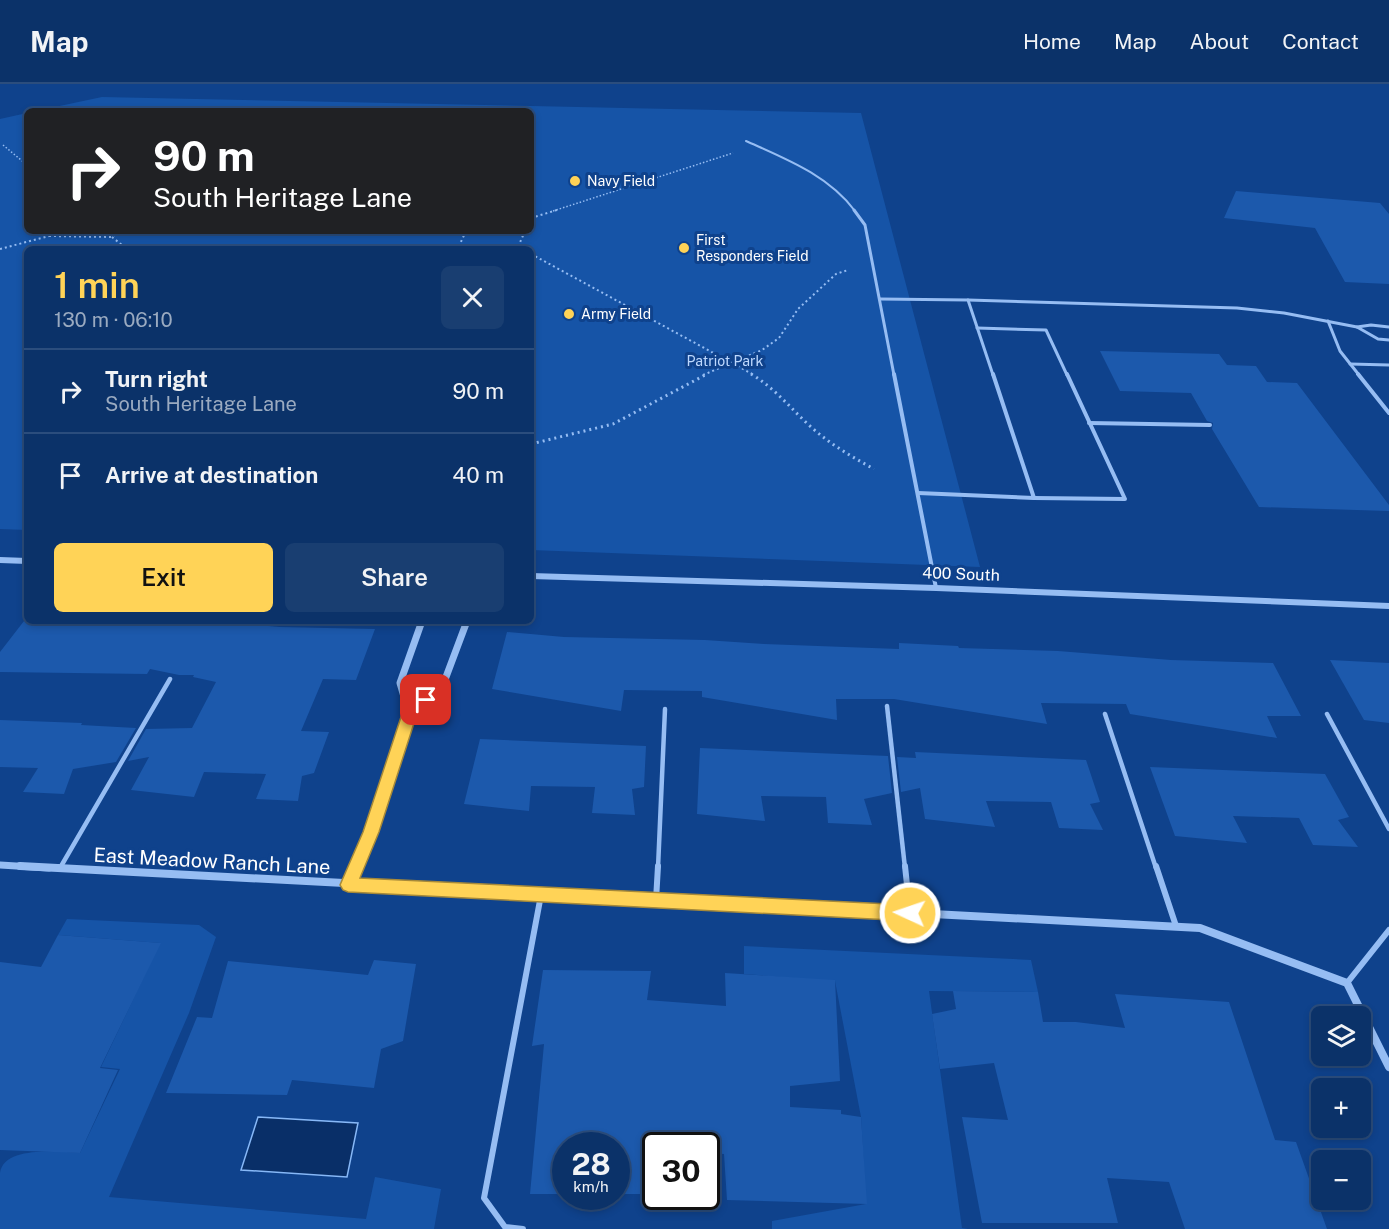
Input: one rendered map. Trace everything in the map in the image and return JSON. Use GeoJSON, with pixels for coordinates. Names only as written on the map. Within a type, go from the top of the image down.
{"type":"FeatureCollection","features":[{"type":"Feature","properties":{"kind":"street"},"geometry":{"type":"LineString","coordinates":[[0,560],[24,561]]}},
{"type":"Feature","properties":{"kind":"street","name":"400 South"},"geometry":{"type":"LineString","coordinates":[[534,576],[936,588],[1389,606]]}},
{"type":"Feature","properties":{"kind":"street"},"geometry":{"type":"LineString","coordinates":[[410,714],[400,683],[421,624]]}},
{"type":"Feature","properties":{"kind":"street"},"geometry":{"type":"LineString","coordinates":[[348,885],[371,832],[410,714],[443,685],[466,624]]}},
{"type":"Feature","properties":{"kind":"street","name":"East Meadow Ranch Lane"},"geometry":{"type":"LineString","coordinates":[[0,865],[540,895],[1200,927],[1347,983]]}},
{"type":"Feature","properties":{"kind":"street"},"geometry":{"type":"LineString","coordinates":[[1347,983],[1389,1067]]}},
{"type":"Feature","properties":{"kind":"lane"},"geometry":{"type":"LineString","coordinates":[[746,141],[805,168],[842,194],[865,225],[936,588]]}},
{"type":"Feature","properties":{"kind":"lane"},"geometry":{"type":"LineString","coordinates":[[880,299],[1237,308],[1284,313],[1357,327],[1389,327]]}},
{"type":"Feature","properties":{"kind":"lane"},"geometry":{"type":"LineString","coordinates":[[968,300],[1034,498]]}},
{"type":"Feature","properties":{"kind":"lane"},"geometry":{"type":"LineString","coordinates":[[1328,321],[1340,351],[1389,413]]}},
{"type":"Feature","properties":{"kind":"lane"},"geometry":{"type":"LineString","coordinates":[[1357,327],[1378,339],[1389,340]]}},
{"type":"Feature","properties":{"kind":"lane"},"geometry":{"type":"LineString","coordinates":[[918,493],[1125,499],[1046,330],[977,328]]}},
{"type":"Feature","properties":{"kind":"lane"},"geometry":{"type":"LineString","coordinates":[[1350,364],[1389,365]]}},
{"type":"Feature","properties":{"kind":"lane"},"geometry":{"type":"LineString","coordinates":[[1089,423],[1210,425]]}},
{"type":"Feature","properties":{"kind":"lane"},"geometry":{"type":"LineString","coordinates":[[60,868],[170,679]]}},
{"type":"Feature","properties":{"kind":"lane"},"geometry":{"type":"LineString","coordinates":[[887,706],[910,913]]}},
{"type":"Feature","properties":{"kind":"lane"},"geometry":{"type":"LineString","coordinates":[[656,900],[665,709]]}},
{"type":"Feature","properties":{"kind":"lane"},"geometry":{"type":"LineString","coordinates":[[1105,714],[1176,926]]}},
{"type":"Feature","properties":{"kind":"lane"},"geometry":{"type":"LineString","coordinates":[[1327,714],[1389,830]]}},
{"type":"Feature","properties":{"kind":"lane"},"geometry":{"type":"LineString","coordinates":[[523,1229],[505,1227],[484,1198],[540,895]]}},
{"type":"Feature","properties":{"kind":"lane"},"geometry":{"type":"LineString","coordinates":[[1347,983],[1389,930]]}},
{"type":"Feature","properties":{"kind":"path"},"geometry":{"type":"LineString","coordinates":[[3,145],[24,162]]}},
{"type":"Feature","properties":{"kind":"path"},"geometry":{"type":"LineString","coordinates":[[534,217],[734,153]]}},
{"type":"Feature","properties":{"kind":"path"},"geometry":{"type":"LineString","coordinates":[[112,237],[116,234]]}},
{"type":"Feature","properties":{"kind":"path"},"geometry":{"type":"LineString","coordinates":[[459,246],[465,234]]}},
{"type":"Feature","properties":{"kind":"path"},"geometry":{"type":"LineString","coordinates":[[0,249],[49,236],[112,237],[123,246]]}},
{"type":"Feature","properties":{"kind":"path"},"geometry":{"type":"LineString","coordinates":[[534,256],[768,384],[812,428],[840,450],[874,469]]}},
{"type":"Feature","properties":{"kind":"path"},"geometry":{"type":"LineString","coordinates":[[534,443],[613,424],[731,362],[762,350],[779,338],[798,309],[836,274],[848,270]]}},
{"type":"Feature","properties":{"kind":"green space","name":"Patriot Park"},"geometry":{"type":"Polygon","coordinates":[[[102,97],[861,113],[980,567],[534,550],[534,246],[24,246],[24,530],[0,529],[0,119],[24,114],[24,234],[534,234],[534,108],[50,108],[102,97]]]}},
{"type":"Feature","properties":{"kind":"green space"},"geometry":{"type":"Polygon","coordinates":[[[67,919],[199,925],[216,937],[189,1013],[109,1197],[366,1219],[375,1177],[441,1189],[434,1229],[0,1229],[0,1173],[4,1164],[11,1158],[34,1152],[80,1153],[120,1069],[101,1067],[160,943],[58,935],[67,919]]]}},
{"type":"Feature","properties":{"kind":"green space"},"geometry":{"type":"Polygon","coordinates":[[[744,946],[1031,960],[1038,992],[929,991],[962,1228],[968,1229],[772,1229],[772,1221],[866,1204],[861,1117],[835,981],[744,974],[744,946]]]}},
{"type":"Feature","properties":{"kind":"shaded area"},"geometry":{"type":"Polygon","coordinates":[[[258,1117],[358,1123],[347,1177],[241,1170],[258,1117]]]}},
{"type":"Feature","properties":{"kind":"building"},"geometry":{"type":"Polygon","coordinates":[[[1236,191],[1380,203],[1389,214],[1389,284],[1345,282],[1315,228],[1224,218],[1236,191]]]}},
{"type":"Feature","properties":{"kind":"building"},"geometry":{"type":"Polygon","coordinates":[[[1100,351],[1219,354],[1227,365],[1256,366],[1267,382],[1297,383],[1389,505],[1389,511],[1259,507],[1212,429],[1213,423],[1207,421],[1191,393],[1120,391],[1100,351]]]}},
{"type":"Feature","properties":{"kind":"building"},"geometry":{"type":"Polygon","coordinates":[[[24,621],[24,624],[222,626],[223,624],[246,624],[375,629],[356,680],[323,679],[301,731],[329,732],[314,773],[302,776],[298,801],[256,799],[266,774],[204,772],[194,797],[131,790],[149,757],[128,761],[146,729],[192,728],[216,682],[193,677],[194,675],[179,675],[150,669],[147,674],[0,672],[0,652],[24,621]]]}},
{"type":"Feature","properties":{"kind":"building"},"geometry":{"type":"Polygon","coordinates":[[[507,632],[564,637],[705,640],[899,649],[899,643],[958,646],[959,648],[1058,651],[1171,660],[1273,663],[1301,716],[1267,716],[1277,738],[1130,714],[1126,704],[1041,703],[1047,724],[894,699],[836,699],[837,720],[702,697],[702,691],[624,690],[621,711],[492,689],[507,632]]]}},
{"type":"Feature","properties":{"kind":"building"},"geometry":{"type":"Polygon","coordinates":[[[1330,660],[1389,663],[1389,723],[1364,720],[1330,660]]]}},
{"type":"Feature","properties":{"kind":"building"},"geometry":{"type":"Polygon","coordinates":[[[0,720],[82,723],[81,725],[136,728],[116,762],[73,769],[64,794],[23,792],[38,768],[0,767],[0,720]]]}},
{"type":"Feature","properties":{"kind":"building"},"geometry":{"type":"Polygon","coordinates":[[[480,739],[646,746],[644,787],[632,789],[635,815],[592,813],[595,787],[531,786],[529,811],[464,804],[480,739]]]}},
{"type":"Feature","properties":{"kind":"building"},"geometry":{"type":"Polygon","coordinates":[[[700,748],[888,756],[892,793],[864,799],[872,825],[828,823],[826,797],[761,796],[765,821],[697,814],[700,748]]]}},
{"type":"Feature","properties":{"kind":"building"},"geometry":{"type":"Polygon","coordinates":[[[915,752],[1086,760],[1100,802],[1090,804],[1103,830],[1059,828],[1051,802],[986,801],[995,827],[925,819],[920,788],[901,792],[897,757],[916,758],[915,752]]]}},
{"type":"Feature","properties":{"kind":"building"},"geometry":{"type":"Polygon","coordinates":[[[1150,767],[1325,774],[1349,817],[1338,820],[1358,847],[1313,845],[1299,818],[1233,816],[1247,843],[1175,836],[1150,767]]]}},
{"type":"Feature","properties":{"kind":"building"},"geometry":{"type":"Polygon","coordinates":[[[58,935],[161,943],[100,1068],[118,1070],[80,1153],[0,1150],[0,962],[41,967],[58,935]]]}},
{"type":"Feature","properties":{"kind":"building"},"geometry":{"type":"Polygon","coordinates":[[[374,960],[416,964],[403,1041],[381,1049],[374,1088],[292,1080],[287,1095],[166,1093],[197,1017],[212,1018],[228,961],[368,975],[374,960]]]}},
{"type":"Feature","properties":{"kind":"building"},"geometry":{"type":"Polygon","coordinates":[[[543,970],[651,971],[647,1000],[726,1006],[725,973],[835,980],[840,1081],[790,1086],[790,1107],[841,1110],[841,1114],[861,1117],[867,1204],[727,1200],[724,1154],[720,1154],[720,1132],[642,1132],[642,1194],[630,1194],[630,1132],[552,1132],[552,1194],[530,1194],[544,1044],[532,1046],[543,970]]]}},
{"type":"Feature","properties":{"kind":"building"},"geometry":{"type":"Polygon","coordinates":[[[953,991],[1038,992],[1043,1022],[1076,1022],[1125,1028],[1115,994],[1229,1002],[1275,1140],[1296,1142],[1311,1184],[1311,1210],[1320,1210],[1327,1229],[1185,1229],[1169,1182],[1107,1178],[1118,1223],[982,1223],[962,1117],[1008,1120],[994,1063],[940,1069],[932,1014],[956,1009],[953,991]]]}},
{"type":"Feature","properties":{"kind":"place","name":"Navy Field"},"geometry":{"type":"Point","coordinates":[575,181]}},
{"type":"Feature","properties":{"kind":"place","name":"First Responders Field"},"geometry":{"type":"Point","coordinates":[684,248]}},
{"type":"Feature","properties":{"kind":"place","name":"Army Field"},"geometry":{"type":"Point","coordinates":[569,314]}},
{"type":"Feature","properties":{"kind":"route"},"geometry":{"type":"LineString","coordinates":[[426,700],[410,714],[371,832],[348,885],[910,913]]}}]}
